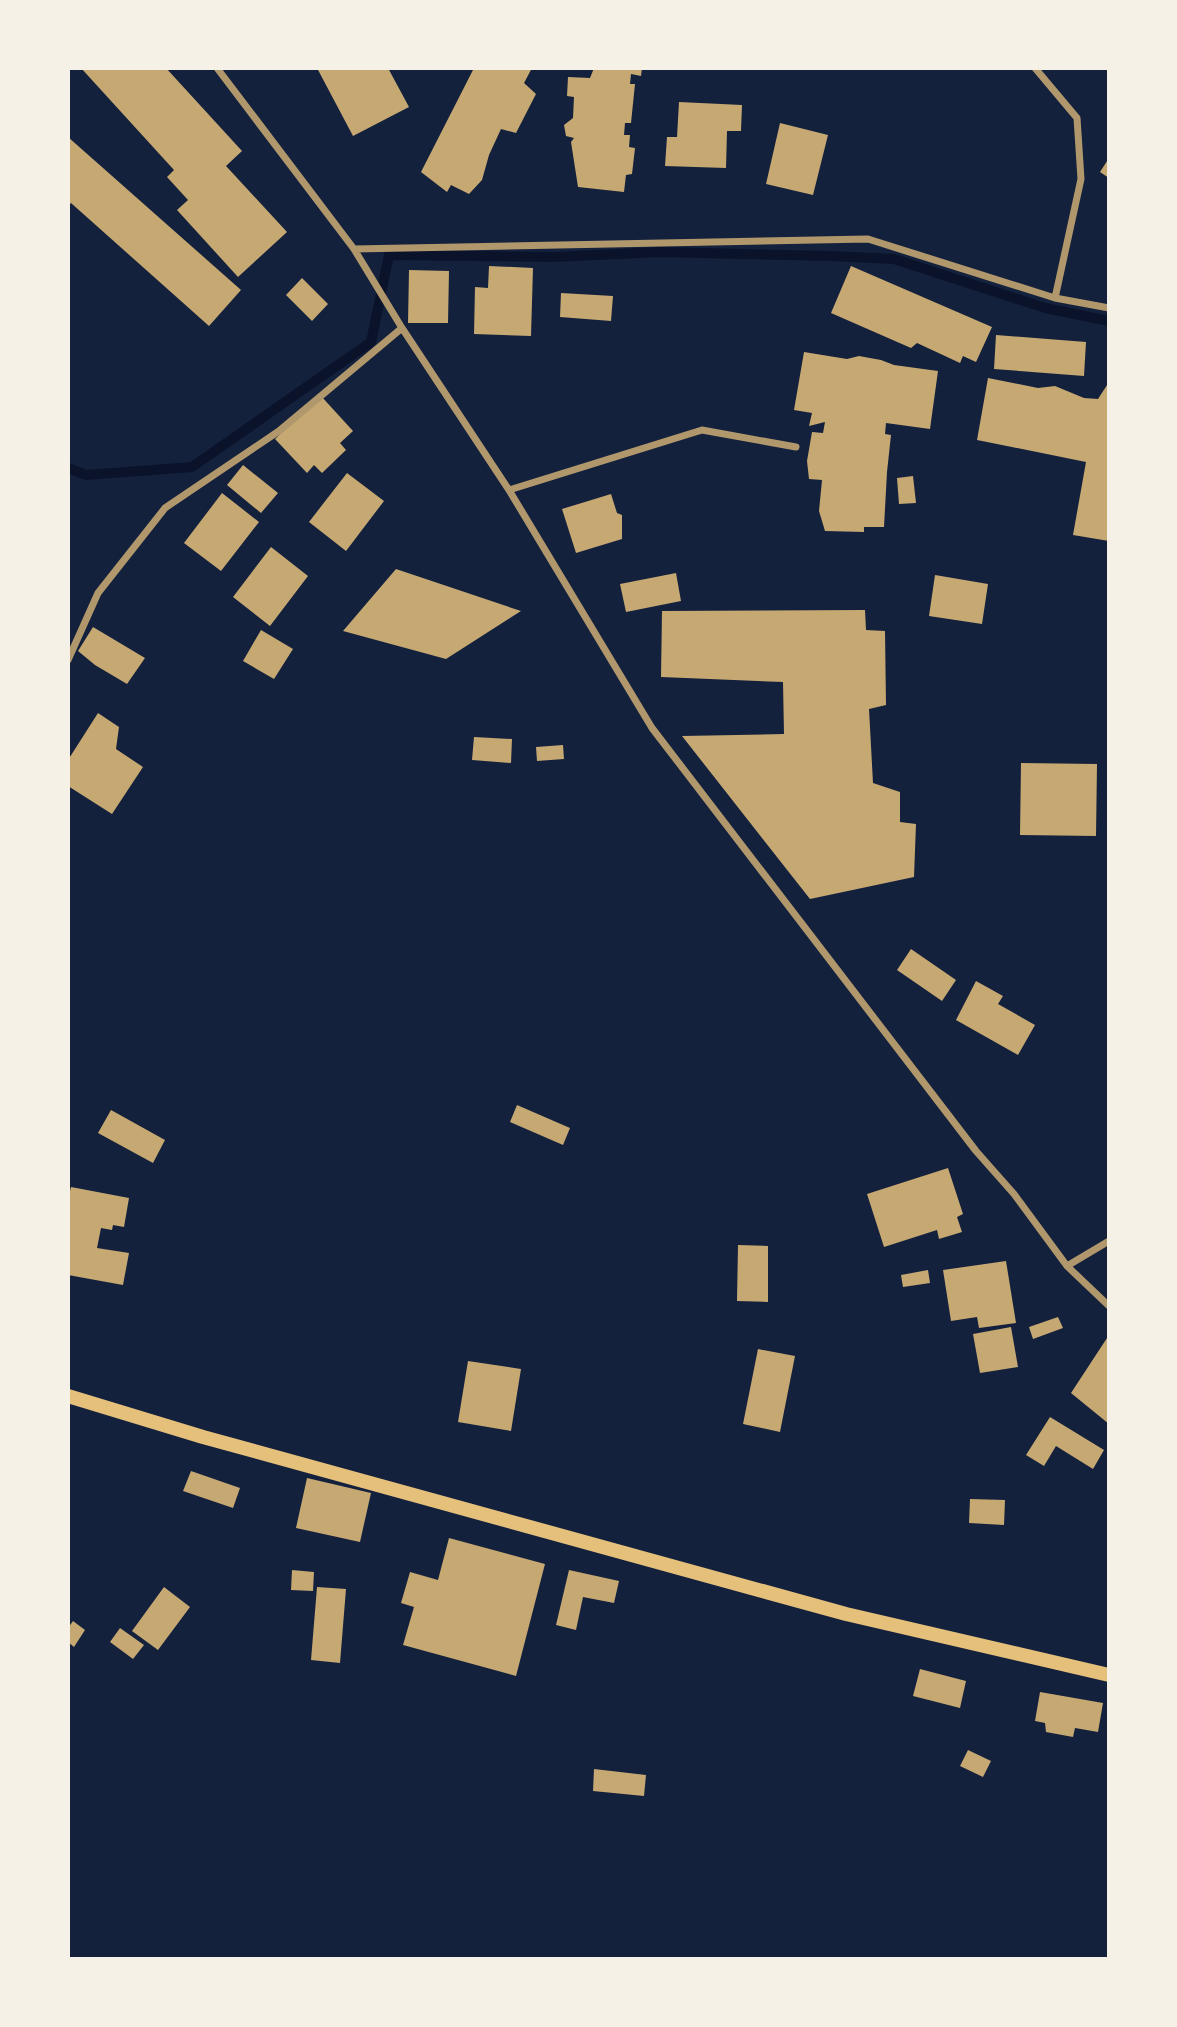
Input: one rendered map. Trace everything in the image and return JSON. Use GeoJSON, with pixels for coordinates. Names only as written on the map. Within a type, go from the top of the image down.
{"type":"FeatureCollection","features":[{"type":"Feature","properties":{"kind":"main road"},"geometry":{"type":"LineString","coordinates":[[68,1396],[203,1437],[846,1614],[1109,1675]]}},
{"type":"Feature","properties":{"kind":"street"},"geometry":{"type":"LineString","coordinates":[[217,68],[354,249],[402,328],[509,490],[652,727],[1067,1266],[1109,1306]]}},
{"type":"Feature","properties":{"kind":"street"},"geometry":{"type":"LineString","coordinates":[[1035,68],[1077,118],[1081,179],[1055,298]]}},
{"type":"Feature","properties":{"kind":"street"},"geometry":{"type":"LineString","coordinates":[[354,249],[868,239],[1055,298],[1109,308]]}},
{"type":"Feature","properties":{"kind":"street"},"geometry":{"type":"LineString","coordinates":[[68,660],[99,593],[165,508],[279,431],[402,328]]}},
{"type":"Feature","properties":{"kind":"street"},"geometry":{"type":"LineString","coordinates":[[509,490],[702,430],[796,447]]}},
{"type":"Feature","properties":{"kind":"street"},"geometry":{"type":"LineString","coordinates":[[1067,1266],[1109,1241]]}},
{"type":"Feature","properties":{"kind":"building"},"geometry":{"type":"Polygon","coordinates":[[[81,68],[166,68],[242,151],[226,166],[287,232],[238,277],[177,210],[188,200],[167,177],[174,170],[81,68]]]}},
{"type":"Feature","properties":{"kind":"building"},"geometry":{"type":"Polygon","coordinates":[[[317,68],[388,68],[409,107],[353,136],[317,68]]]}},
{"type":"Feature","properties":{"kind":"building"},"geometry":{"type":"Polygon","coordinates":[[[474,68],[532,68],[524,83],[536,94],[516,133],[501,129],[489,155],[482,180],[469,194],[451,185],[447,192],[421,172],[474,68]]]}},
{"type":"Feature","properties":{"kind":"building"},"geometry":{"type":"Polygon","coordinates":[[[594,68],[642,68],[641,76],[631,74],[630,84],[635,84],[631,123],[625,123],[624,135],[630,135],[629,147],[635,148],[632,174],[626,175],[624,192],[578,187],[571,142],[574,138],[566,136],[564,125],[573,118],[574,97],[567,96],[568,77],[590,78],[594,68]]]}},
{"type":"Feature","properties":{"kind":"building"},"geometry":{"type":"Polygon","coordinates":[[[679,102],[742,105],[741,131],[727,131],[726,168],[665,166],[667,137],[677,137],[679,102]]]}},
{"type":"Feature","properties":{"kind":"building"},"geometry":{"type":"Polygon","coordinates":[[[780,123],[828,135],[813,195],[766,184],[780,123]]]}},
{"type":"Feature","properties":{"kind":"building"},"geometry":{"type":"Polygon","coordinates":[[[68,137],[241,290],[209,326],[71,203],[68,206],[68,137]]]}},
{"type":"Feature","properties":{"kind":"building"},"geometry":{"type":"Polygon","coordinates":[[[1109,158],[1109,178],[1100,172],[1109,158]]]}},
{"type":"Feature","properties":{"kind":"building"},"geometry":{"type":"Polygon","coordinates":[[[489,266],[533,268],[531,336],[474,334],[475,287],[488,288],[489,266]]]}},
{"type":"Feature","properties":{"kind":"building"},"geometry":{"type":"Polygon","coordinates":[[[851,266],[992,327],[976,362],[963,356],[960,363],[917,343],[911,348],[831,313],[851,266]]]}},
{"type":"Feature","properties":{"kind":"building"},"geometry":{"type":"Polygon","coordinates":[[[409,270],[449,271],[448,323],[408,323],[409,270]]]}},
{"type":"Feature","properties":{"kind":"building"},"geometry":{"type":"Polygon","coordinates":[[[302,278],[328,304],[312,321],[286,295],[302,278]]]}},
{"type":"Feature","properties":{"kind":"building"},"geometry":{"type":"Polygon","coordinates":[[[561,293],[613,296],[611,321],[560,317],[561,293]]]}},
{"type":"Feature","properties":{"kind":"building"},"geometry":{"type":"Polygon","coordinates":[[[996,335],[1086,342],[1084,376],[994,369],[996,335]]]}},
{"type":"Feature","properties":{"kind":"building"},"geometry":{"type":"Polygon","coordinates":[[[804,352],[847,359],[859,356],[894,365],[938,371],[930,429],[886,423],[885,434],[891,435],[884,527],[864,527],[864,532],[825,531],[819,511],[822,480],[809,479],[807,461],[812,432],[823,433],[825,422],[809,426],[812,413],[794,410],[804,352]]]}},
{"type":"Feature","properties":{"kind":"building"},"geometry":{"type":"Polygon","coordinates":[[[988,378],[1038,388],[1055,386],[1084,398],[1098,399],[1109,382],[1109,541],[1073,535],[1086,462],[977,440],[988,378]]]}},
{"type":"Feature","properties":{"kind":"building"},"geometry":{"type":"Polygon","coordinates":[[[321,396],[353,431],[340,443],[346,450],[322,473],[314,465],[307,473],[275,439],[321,396]]]}},
{"type":"Feature","properties":{"kind":"building"},"geometry":{"type":"Polygon","coordinates":[[[243,465],[278,493],[261,513],[227,485],[243,465]]]}},
{"type":"Feature","properties":{"kind":"building"},"geometry":{"type":"Polygon","coordinates":[[[347,473],[384,501],[346,551],[309,522],[347,473]]]}},
{"type":"Feature","properties":{"kind":"building"},"geometry":{"type":"Polygon","coordinates":[[[913,476],[916,503],[899,504],[897,478],[913,476]]]}},
{"type":"Feature","properties":{"kind":"building"},"geometry":{"type":"Polygon","coordinates":[[[222,493],[259,522],[221,571],[184,543],[222,493]]]}},
{"type":"Feature","properties":{"kind":"building"},"geometry":{"type":"Polygon","coordinates":[[[611,494],[617,513],[622,515],[622,539],[576,553],[562,509],[611,494]]]}},
{"type":"Feature","properties":{"kind":"building"},"geometry":{"type":"Polygon","coordinates":[[[271,547],[308,576],[270,626],[233,597],[271,547]]]}},
{"type":"Feature","properties":{"kind":"building"},"geometry":{"type":"Polygon","coordinates":[[[396,569],[521,611],[446,659],[343,631],[396,569]]]}},
{"type":"Feature","properties":{"kind":"building"},"geometry":{"type":"Polygon","coordinates":[[[676,573],[681,601],[626,612],[620,584],[676,573]]]}},
{"type":"Feature","properties":{"kind":"building"},"geometry":{"type":"Polygon","coordinates":[[[935,575],[988,584],[982,624],[929,616],[935,575]]]}},
{"type":"Feature","properties":{"kind":"building"},"geometry":{"type":"Polygon","coordinates":[[[865,610],[866,630],[885,631],[886,705],[869,709],[873,783],[900,792],[900,822],[916,824],[914,877],[810,899],[682,736],[784,734],[783,682],[661,677],[662,611],[865,610]]]}},
{"type":"Feature","properties":{"kind":"building"},"geometry":{"type":"Polygon","coordinates":[[[93,627],[145,658],[127,684],[95,665],[78,651],[93,627]]]}},
{"type":"Feature","properties":{"kind":"building"},"geometry":{"type":"Polygon","coordinates":[[[261,630],[293,649],[274,679],[243,661],[261,630]]]}},
{"type":"Feature","properties":{"kind":"building"},"geometry":{"type":"Polygon","coordinates":[[[98,713],[119,727],[116,749],[143,767],[112,814],[68,786],[68,760],[98,713]]]}},
{"type":"Feature","properties":{"kind":"building"},"geometry":{"type":"Polygon","coordinates":[[[474,737],[512,739],[511,763],[472,760],[474,737]]]}},
{"type":"Feature","properties":{"kind":"building"},"geometry":{"type":"Polygon","coordinates":[[[563,745],[564,759],[537,761],[536,747],[563,745]]]}},
{"type":"Feature","properties":{"kind":"building"},"geometry":{"type":"Polygon","coordinates":[[[1021,763],[1097,764],[1096,836],[1020,835],[1021,763]]]}},
{"type":"Feature","properties":{"kind":"building"},"geometry":{"type":"Polygon","coordinates":[[[911,949],[956,980],[942,1001],[897,970],[911,949]]]}},
{"type":"Feature","properties":{"kind":"building"},"geometry":{"type":"Polygon","coordinates":[[[976,981],[1003,996],[998,1004],[1035,1025],[1018,1055],[956,1020],[976,981]]]}},
{"type":"Feature","properties":{"kind":"building"},"geometry":{"type":"Polygon","coordinates":[[[517,1105],[570,1128],[563,1145],[510,1122],[517,1105]]]}},
{"type":"Feature","properties":{"kind":"building"},"geometry":{"type":"Polygon","coordinates":[[[111,1110],[165,1140],[153,1163],[98,1133],[111,1110]]]}},
{"type":"Feature","properties":{"kind":"building"},"geometry":{"type":"Polygon","coordinates":[[[948,1168],[963,1214],[957,1217],[962,1232],[939,1239],[937,1230],[884,1247],[867,1194],[948,1168]]]}},
{"type":"Feature","properties":{"kind":"building"},"geometry":{"type":"Polygon","coordinates":[[[71,1187],[129,1198],[124,1227],[113,1225],[112,1230],[101,1228],[97,1248],[129,1253],[123,1285],[68,1275],[68,1199],[71,1187]]]}},
{"type":"Feature","properties":{"kind":"building"},"geometry":{"type":"Polygon","coordinates":[[[738,1245],[768,1246],[768,1302],[737,1301],[738,1245]]]}},
{"type":"Feature","properties":{"kind":"building"},"geometry":{"type":"Polygon","coordinates":[[[1006,1261],[1016,1323],[979,1328],[977,1317],[951,1321],[943,1270],[1006,1261]]]}},
{"type":"Feature","properties":{"kind":"building"},"geometry":{"type":"Polygon","coordinates":[[[928,1270],[930,1283],[903,1287],[901,1275],[928,1270]]]}},
{"type":"Feature","properties":{"kind":"building"},"geometry":{"type":"Polygon","coordinates":[[[1058,1317],[1063,1328],[1033,1339],[1029,1327],[1058,1317]]]}},
{"type":"Feature","properties":{"kind":"building"},"geometry":{"type":"Polygon","coordinates":[[[1011,1327],[1018,1367],[980,1373],[973,1334],[1011,1327]]]}},
{"type":"Feature","properties":{"kind":"building"},"geometry":{"type":"Polygon","coordinates":[[[1109,1335],[1109,1424],[1071,1393],[1109,1335]]]}},
{"type":"Feature","properties":{"kind":"building"},"geometry":{"type":"Polygon","coordinates":[[[758,1349],[795,1356],[780,1432],[743,1424],[758,1349]]]}},
{"type":"Feature","properties":{"kind":"building"},"geometry":{"type":"Polygon","coordinates":[[[468,1361],[521,1369],[511,1431],[458,1422],[468,1361]]]}},
{"type":"Feature","properties":{"kind":"building"},"geometry":{"type":"Polygon","coordinates":[[[1050,1417],[1104,1450],[1093,1469],[1056,1446],[1044,1466],[1026,1455],[1050,1417]]]}},
{"type":"Feature","properties":{"kind":"building"},"geometry":{"type":"Polygon","coordinates":[[[191,1471],[240,1488],[233,1508],[183,1491],[191,1471]]]}},
{"type":"Feature","properties":{"kind":"building"},"geometry":{"type":"Polygon","coordinates":[[[307,1478],[371,1493],[360,1542],[296,1528],[307,1478]]]}},
{"type":"Feature","properties":{"kind":"building"},"geometry":{"type":"Polygon","coordinates":[[[970,1499],[1005,1500],[1004,1525],[969,1523],[970,1499]]]}},
{"type":"Feature","properties":{"kind":"building"},"geometry":{"type":"Polygon","coordinates":[[[449,1538],[545,1564],[516,1676],[403,1645],[414,1607],[401,1603],[410,1572],[438,1580],[449,1538]]]}},
{"type":"Feature","properties":{"kind":"building"},"geometry":{"type":"Polygon","coordinates":[[[292,1570],[314,1572],[313,1591],[291,1590],[292,1570]]]}},
{"type":"Feature","properties":{"kind":"building"},"geometry":{"type":"Polygon","coordinates":[[[569,1570],[619,1581],[614,1603],[583,1597],[576,1630],[556,1625],[569,1570]]]}},
{"type":"Feature","properties":{"kind":"building"},"geometry":{"type":"Polygon","coordinates":[[[164,1587],[190,1607],[158,1650],[132,1631],[164,1587]]]}},
{"type":"Feature","properties":{"kind":"building"},"geometry":{"type":"Polygon","coordinates":[[[317,1587],[346,1589],[340,1663],[311,1660],[317,1587]]]}},
{"type":"Feature","properties":{"kind":"building"},"geometry":{"type":"Polygon","coordinates":[[[73,1621],[85,1630],[74,1647],[68,1642],[68,1628],[73,1621]]]}},
{"type":"Feature","properties":{"kind":"building"},"geometry":{"type":"Polygon","coordinates":[[[120,1628],[144,1645],[133,1659],[110,1642],[120,1628]]]}},
{"type":"Feature","properties":{"kind":"building"},"geometry":{"type":"Polygon","coordinates":[[[920,1669],[966,1681],[960,1708],[913,1696],[920,1669]]]}},
{"type":"Feature","properties":{"kind":"building"},"geometry":{"type":"Polygon","coordinates":[[[1040,1692],[1103,1703],[1098,1732],[1075,1728],[1073,1737],[1046,1732],[1045,1723],[1035,1721],[1040,1692]]]}},
{"type":"Feature","properties":{"kind":"building"},"geometry":{"type":"Polygon","coordinates":[[[968,1750],[991,1761],[983,1777],[960,1766],[968,1750]]]}},
{"type":"Feature","properties":{"kind":"building"},"geometry":{"type":"Polygon","coordinates":[[[594,1769],[646,1775],[644,1796],[593,1791],[594,1769]]]}},
{"type":"Feature","properties":{"kind":"waterway"},"geometry":{"type":"LineString","coordinates":[[68,468],[86,475],[192,467],[371,342],[389,255],[554,257],[660,252],[894,259],[1045,308],[1109,321]]}}]}
